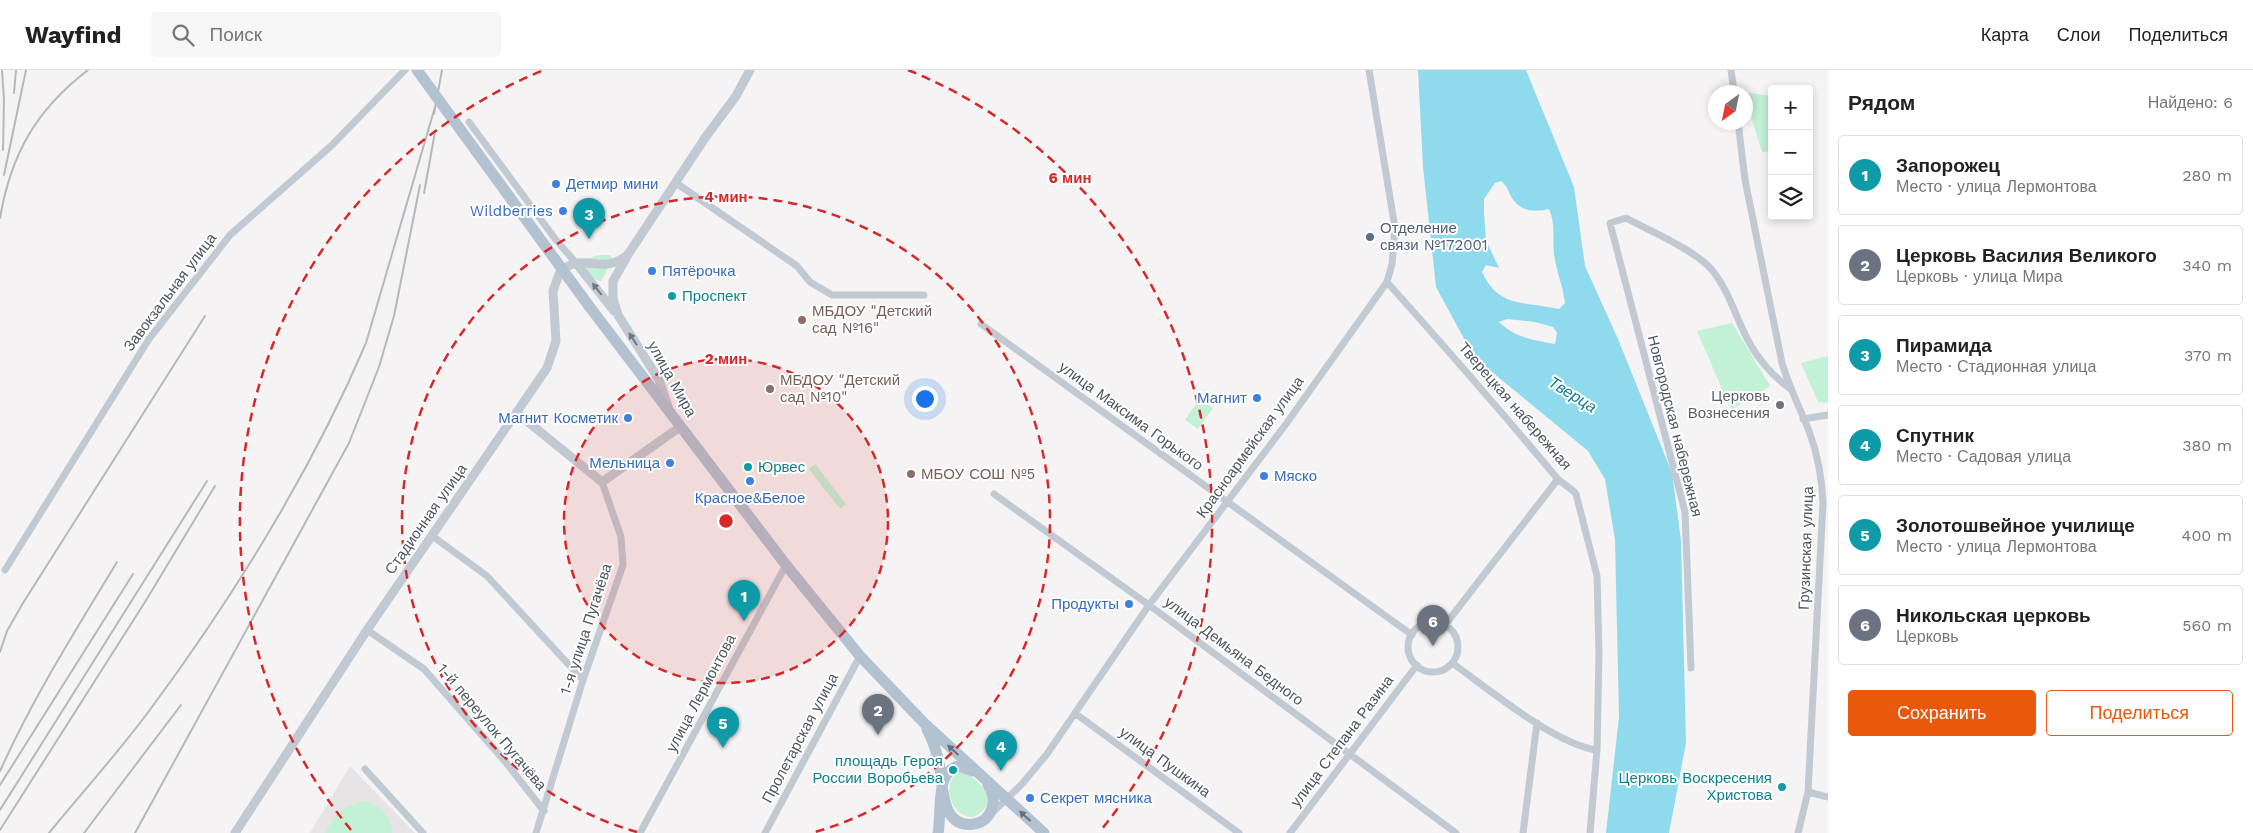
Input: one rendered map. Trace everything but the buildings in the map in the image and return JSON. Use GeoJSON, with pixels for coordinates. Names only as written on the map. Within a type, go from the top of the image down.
{"type":"FeatureCollection","features":[{"type":"Feature","properties":{"kind":"main road"},"geometry":{"type":"LineString","coordinates":[[417,70],[589,306],[670,413]]}},
{"type":"Feature","properties":{"kind":"main road","name":"улица Мира"},"geometry":{"type":"LineString","coordinates":[[670,413],[786,565],[860,656],[924,723],[1044,833]]}},
{"type":"Feature","properties":{"kind":"main road","name":"улица Мира"},"geometry":{"type":"LineString","coordinates":[[924,723],[935,748],[942,790]]}},
{"type":"Feature","properties":{"kind":"main road"},"geometry":{"type":"LineString","coordinates":[[938,833],[942,790],[946,773],[955,766],[964,766],[982,777],[990,789],[993,798],[992,809],[985,819],[969,824],[955,820],[947,810],[942,790]]}},
{"type":"Feature","properties":{"kind":"street","name":"Завокзальная улица"},"geometry":{"type":"LineString","coordinates":[[5,570],[150,339],[230,235],[331,146],[405,70]]}},
{"type":"Feature","properties":{"kind":"street"},"geometry":{"type":"LineString","coordinates":[[613,281],[629,253],[736,96],[750,70]]}},
{"type":"Feature","properties":{"kind":"street","name":"Красноармейская улица"},"geometry":{"type":"LineString","coordinates":[[985,819],[1047,754],[1149,605],[1227,502],[1387,282],[1392,264],[1395,228],[1369,70]]}},
{"type":"Feature","properties":{"kind":"street"},"geometry":{"type":"LineString","coordinates":[[1731,70],[1733,85]]}},
{"type":"Feature","properties":{"kind":"street"},"geometry":{"type":"LineString","coordinates":[[469,122],[556,240],[618,315]]}},
{"type":"Feature","properties":{"kind":"street","name":"Грузинская улица"},"geometry":{"type":"LineString","coordinates":[[1739,130],[1745,180],[1782,363],[1818,461],[1823,503],[1808,792],[1798,833]]}},
{"type":"Feature","properties":{"kind":"street"},"geometry":{"type":"LineString","coordinates":[[676,183],[797,266],[810,282],[832,296],[924,295]]}},
{"type":"Feature","properties":{"kind":"street","name":"Новгородская набережная"},"geometry":{"type":"LineString","coordinates":[[1691,668],[1685,512],[1610,223],[1626,218],[1688,252],[1710,269],[1723,287],[1750,343],[1767,367],[1790,388]]}},
{"type":"Feature","properties":{"kind":"street"},"geometry":{"type":"LineString","coordinates":[[600,266],[616,263],[629,253]]}},
{"type":"Feature","properties":{"kind":"street"},"geometry":{"type":"LineString","coordinates":[[576,263],[588,262],[600,266],[609,271],[613,281]]}},
{"type":"Feature","properties":{"kind":"street","name":"Стадионная улица"},"geometry":{"type":"LineString","coordinates":[[234,833],[367,630],[544,373],[554,352],[556,335],[554,291],[556,278],[561,271],[576,263]]}},
{"type":"Feature","properties":{"kind":"street","name":"улица Мира"},"geometry":{"type":"LineString","coordinates":[[613,281],[613,298],[618,315],[659,380],[670,413]]}},
{"type":"Feature","properties":{"kind":"street","name":"Тверецкая набережная"},"geometry":{"type":"LineString","coordinates":[[1387,282],[1528,441],[1558,479],[1568,484],[1576,494],[1598,576],[1597,750],[1590,833]]}},
{"type":"Feature","properties":{"kind":"street","name":"улица Максима Горького"},"geometry":{"type":"LineString","coordinates":[[981,324],[1412,635]]}},
{"type":"Feature","properties":{"kind":"street"},"geometry":{"type":"LineString","coordinates":[[517,413],[602,482],[680,427]]}},
{"type":"Feature","properties":{"kind":"street"},"geometry":{"type":"LineString","coordinates":[[1804,419],[1828,415]]}},
{"type":"Feature","properties":{"kind":"street"},"geometry":{"type":"LineString","coordinates":[[1445,625],[1558,479]]}},
{"type":"Feature","properties":{"kind":"street","name":"1-я улица Пугачёва"},"geometry":{"type":"LineString","coordinates":[[536,833],[583,680],[624,559],[621,537],[602,482]]}},
{"type":"Feature","properties":{"kind":"street","name":"улица Демьяна Бедного"},"geometry":{"type":"LineString","coordinates":[[994,494],[1149,605],[1456,833]]}},
{"type":"Feature","properties":{"kind":"street"},"geometry":{"type":"LineString","coordinates":[[431,536],[487,576],[583,680]]}},
{"type":"Feature","properties":{"kind":"street","name":"улица Лермонтова"},"geometry":{"type":"LineString","coordinates":[[640,833],[786,565]]}},
{"type":"Feature","properties":{"kind":"street"},"geometry":{"type":"LineString","coordinates":[[1432,622],[1445,625],[1455,635],[1458,642],[1456,656],[1452,663],[1442,670],[1428,671],[1417,665],[1410,654],[1409,641],[1415,630],[1426,623],[1432,622]]}},
{"type":"Feature","properties":{"kind":"street","name":"1-й переулок Пугачёва"},"geometry":{"type":"LineString","coordinates":[[367,630],[424,669],[508,765],[544,811]]}},
{"type":"Feature","properties":{"kind":"street","name":"Пролетарская улица"},"geometry":{"type":"LineString","coordinates":[[765,833],[860,656]]}},
{"type":"Feature","properties":{"kind":"street"},"geometry":{"type":"LineString","coordinates":[[1452,663],[1537,723],[1571,743],[1597,750]]}},
{"type":"Feature","properties":{"kind":"street","name":"улица Степана Разина"},"geometry":{"type":"LineString","coordinates":[[1290,833],[1417,665]]}},
{"type":"Feature","properties":{"kind":"street","name":"улица Пушкина"},"geometry":{"type":"LineString","coordinates":[[1076,714],[1239,833]]}},
{"type":"Feature","properties":{"kind":"street"},"geometry":{"type":"LineString","coordinates":[[1523,833],[1537,723]]}},
{"type":"Feature","properties":{"kind":"street"},"geometry":{"type":"LineString","coordinates":[[365,769],[422,833]]}},
{"type":"Feature","properties":{"kind":"street"},"geometry":{"type":"LineString","coordinates":[[1808,792],[1828,797]]}},
{"type":"Feature","properties":{"kind":"shaded area"},"geometry":{"type":"Polygon","coordinates":[[[350,766],[415,833],[310,833],[350,766]]]}},
{"type":"Feature","properties":{"kind":"green space"},"geometry":{"type":"Polygon","coordinates":[[[1753,93],[1768,95],[1768,151],[1762,152],[1753,123],[1753,93]]]}},
{"type":"Feature","properties":{"kind":"green space"},"geometry":{"type":"Polygon","coordinates":[[[599,255],[610,255],[613,260],[601,281],[593,279],[581,264],[586,259],[599,255]]]}},
{"type":"Feature","properties":{"kind":"green space"},"geometry":{"type":"Polygon","coordinates":[[[1732,323],[1770,386],[1731,410],[1697,331],[1732,323]]]}},
{"type":"Feature","properties":{"kind":"green space"},"geometry":{"type":"Polygon","coordinates":[[[1828,356],[1828,403],[1818,402],[1801,363],[1828,356]]]}},
{"type":"Feature","properties":{"kind":"green space"},"geometry":{"type":"Polygon","coordinates":[[[1199,399],[1213,408],[1198,429],[1185,420],[1199,399]]]}},
{"type":"Feature","properties":{"kind":"green space"},"geometry":{"type":"Polygon","coordinates":[[[815,464],[846,504],[840,509],[809,469],[815,464]]]}},
{"type":"Feature","properties":{"kind":"green space"},"geometry":{"type":"Polygon","coordinates":[[[960,771],[981,785],[988,798],[987,805],[973,817],[957,811],[950,797],[951,781],[954,775],[960,771]]]}},
{"type":"Feature","properties":{"kind":"green space"},"geometry":{"type":"Polygon","coordinates":[[[365,801],[376,805],[384,812],[390,822],[392,833],[325,833],[333,821],[346,808],[365,801]]]}},
{"type":"Feature","properties":{"kind":"water","name":"Тверца"},"geometry":{"type":"Polygon","coordinates":[[[1418,70],[1526,70],[1574,187],[1585,266],[1618,339],[1672,473],[1681,540],[1686,743],[1669,833],[1606,833],[1619,717],[1615,540],[1605,479],[1588,451],[1474,357],[1436,287],[1423,167],[1418,70]],[[1501,181],[1495,183],[1484,199],[1486,240],[1499,268],[1486,265],[1482,272],[1489,284],[1505,298],[1525,304],[1559,309],[1565,303],[1555,260],[1553,222],[1549,209],[1534,211],[1520,206],[1512,198],[1507,187],[1501,181]],[[1507,319],[1499,322],[1512,332],[1525,338],[1555,344],[1557,333],[1553,327],[1535,322],[1507,319]]]}},
{"type":"Feature","properties":{"kind":"railway"},"geometry":{"type":"LineString","coordinates":[[2,70],[4,100],[3,150]]}},
{"type":"Feature","properties":{"kind":"railway"},"geometry":{"type":"LineString","coordinates":[[14,93],[16,70]]}},
{"type":"Feature","properties":{"kind":"railway"},"geometry":{"type":"LineString","coordinates":[[4,175],[26,70]]}},
{"type":"Feature","properties":{"kind":"railway"},"geometry":{"type":"LineString","coordinates":[[0,218],[11,174],[29,135],[54,101],[88,70]]}},
{"type":"Feature","properties":{"kind":"railway"},"geometry":{"type":"LineString","coordinates":[[434,114],[442,70]]}},
{"type":"Feature","properties":{"kind":"railway"},"geometry":{"type":"LineString","coordinates":[[49,833],[127,739],[183,664],[270,531],[321,439],[366,343],[435,107]]}},
{"type":"Feature","properties":{"kind":"railway"},"geometry":{"type":"LineString","coordinates":[[424,193],[435,132]]}},
{"type":"Feature","properties":{"kind":"railway"},"geometry":{"type":"LineString","coordinates":[[135,833],[349,443],[379,367],[394,316],[420,185]]}},
{"type":"Feature","properties":{"kind":"railway"},"geometry":{"type":"LineString","coordinates":[[0,652],[7,631],[23,603],[205,316]]}},
{"type":"Feature","properties":{"kind":"railway"},"geometry":{"type":"LineString","coordinates":[[0,810],[207,481]]}},
{"type":"Feature","properties":{"kind":"railway"},"geometry":{"type":"LineString","coordinates":[[0,830],[145,602],[215,486]]}},
{"type":"Feature","properties":{"kind":"railway"},"geometry":{"type":"LineString","coordinates":[[0,771],[40,691],[117,562]]}},
{"type":"Feature","properties":{"kind":"railway"},"geometry":{"type":"LineString","coordinates":[[0,785],[133,574]]}},
{"type":"Feature","properties":{"kind":"railway"},"geometry":{"type":"LineString","coordinates":[[84,833],[181,705]]}},
{"type":"Feature","properties":{"kind":"place","name":"Детмир мини"},"geometry":{"type":"Point","coordinates":[556,184]}},
{"type":"Feature","properties":{"kind":"place","name":"Wildberries"},"geometry":{"type":"Point","coordinates":[563,211]}},
{"type":"Feature","properties":{"kind":"place","name":"Отделение связи №172001"},"geometry":{"type":"Point","coordinates":[1370,237]}},
{"type":"Feature","properties":{"kind":"place","name":"Пирамида"},"geometry":{"type":"Point","coordinates":[589,239]}},
{"type":"Feature","properties":{"kind":"place","name":"Пятёрочка"},"geometry":{"type":"Point","coordinates":[652,271]}},
{"type":"Feature","properties":{"kind":"place","name":"Проспект"},"geometry":{"type":"Point","coordinates":[672,296]}},
{"type":"Feature","properties":{"kind":"place","name":"МБДОУ \"Детский сад №16\""},"geometry":{"type":"Point","coordinates":[802,320]}},
{"type":"Feature","properties":{"kind":"place","name":"МБДОУ \"Детский сад №10\""},"geometry":{"type":"Point","coordinates":[770,389]}},
{"type":"Feature","properties":{"kind":"place","name":"Магнит"},"geometry":{"type":"Point","coordinates":[1257,398]}},
{"type":"Feature","properties":{"kind":"place","name":"Церковь Вознесения"},"geometry":{"type":"Point","coordinates":[1780,405]}},
{"type":"Feature","properties":{"kind":"place","name":"Магнит Косметик"},"geometry":{"type":"Point","coordinates":[628,418]}},
{"type":"Feature","properties":{"kind":"place","name":"Мельница"},"geometry":{"type":"Point","coordinates":[670,463]}},
{"type":"Feature","properties":{"kind":"place","name":"Юрвес"},"geometry":{"type":"Point","coordinates":[748,467]}},
{"type":"Feature","properties":{"kind":"place","name":"МБОУ СОШ №5"},"geometry":{"type":"Point","coordinates":[911,474]}},
{"type":"Feature","properties":{"kind":"place","name":"Мяско"},"geometry":{"type":"Point","coordinates":[1264,476]}},
{"type":"Feature","properties":{"kind":"place","name":"Красное&Белое"},"geometry":{"type":"Point","coordinates":[750,481]}},
{"type":"Feature","properties":{"kind":"place","name":"Продукты"},"geometry":{"type":"Point","coordinates":[1129,604]}},
{"type":"Feature","properties":{"kind":"place","name":"Запорожец"},"geometry":{"type":"Point","coordinates":[744,621]}},
{"type":"Feature","properties":{"kind":"place","name":"Никольская церковь"},"geometry":{"type":"Point","coordinates":[1433,646]}},
{"type":"Feature","properties":{"kind":"place","name":"Церковь Василия Великого"},"geometry":{"type":"Point","coordinates":[878,735]}},
{"type":"Feature","properties":{"kind":"place","name":"Золотошвейное училище"},"geometry":{"type":"Point","coordinates":[723,748]}},
{"type":"Feature","properties":{"kind":"place","name":"площадь Героя России Воробьева"},"geometry":{"type":"Point","coordinates":[953,770]}},
{"type":"Feature","properties":{"kind":"place","name":"Спутник"},"geometry":{"type":"Point","coordinates":[1001,771]}},
{"type":"Feature","properties":{"kind":"place","name":"Церковь Воскресения Христова"},"geometry":{"type":"Point","coordinates":[1782,787]}},
{"type":"Feature","properties":{"kind":"place","name":"Секрет мясника"},"geometry":{"type":"Point","coordinates":[1030,798]}}]}
